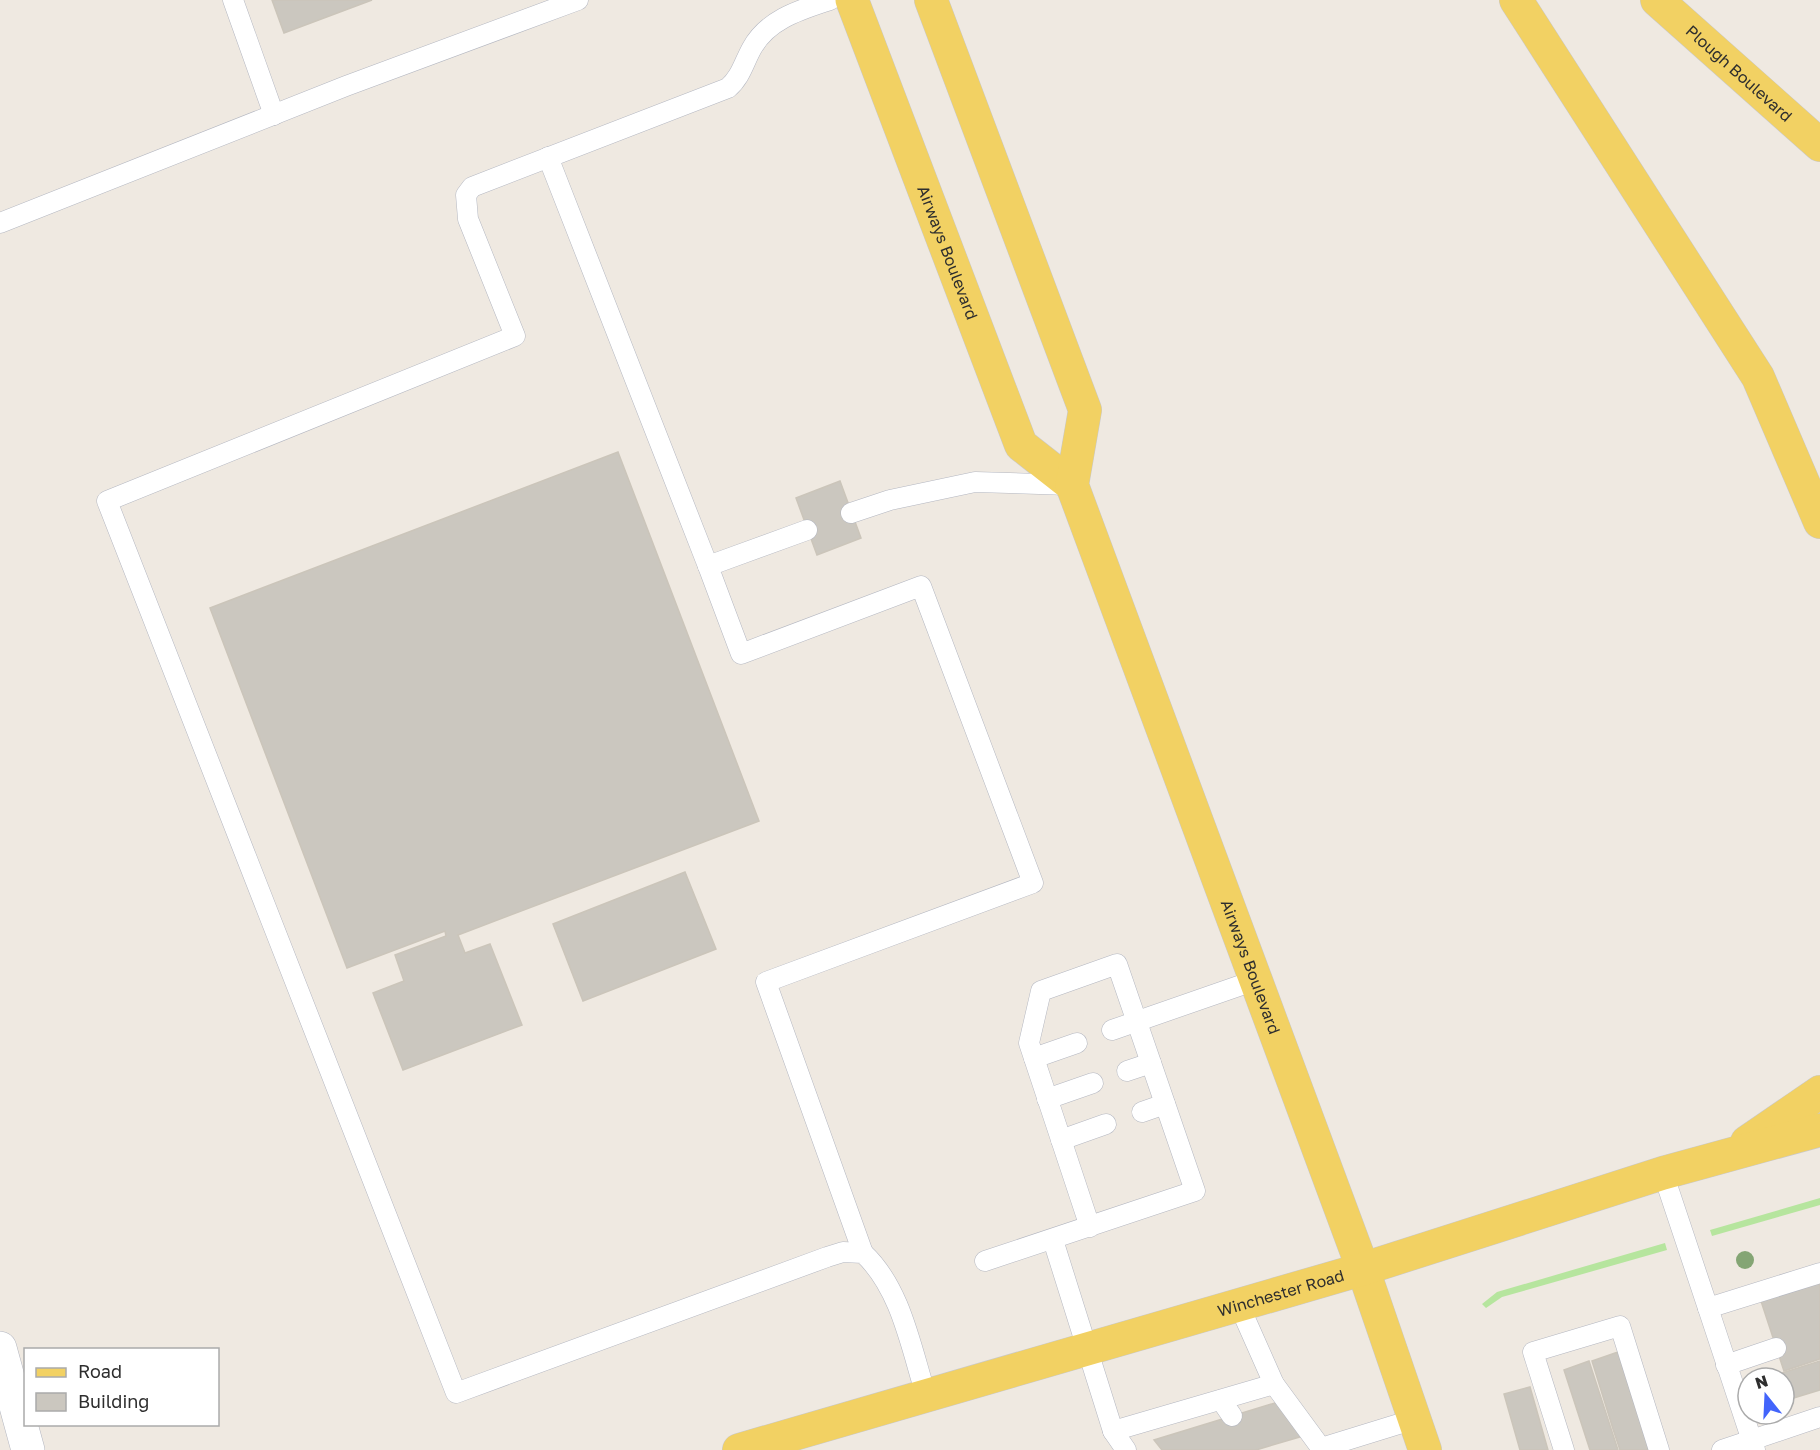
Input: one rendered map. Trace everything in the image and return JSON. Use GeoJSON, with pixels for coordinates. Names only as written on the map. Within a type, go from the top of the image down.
{"type":"FeatureCollection","features":[{"type":"Feature","properties":{"kind":"main road","name":"Airways Boulevard"},"geometry":{"type":"LineString","coordinates":[[852,0],[1021,445],[1072,485],[1363,1269],[1425,1450]]}},
{"type":"Feature","properties":{"kind":"main road"},"geometry":{"type":"LineString","coordinates":[[931,0],[1085,410],[1072,485]]}},
{"type":"Feature","properties":{"kind":"main road"},"geometry":{"type":"LineString","coordinates":[[1516,0],[1758,377],[1820,522]]}},
{"type":"Feature","properties":{"kind":"main road","name":"Plough Boulevard"},"geometry":{"type":"LineString","coordinates":[[1657,0],[1820,146]]}},
{"type":"Feature","properties":{"kind":"main road"},"geometry":{"type":"LineString","coordinates":[[1727,1155],[1820,1092]]}},
{"type":"Feature","properties":{"kind":"main road","name":"Winchester Road"},"geometry":{"type":"LineString","coordinates":[[740,1450],[1363,1269],[1663,1173],[1820,1131]]}},
{"type":"Feature","properties":{"kind":"street"},"geometry":{"type":"LineString","coordinates":[[0,1348],[28,1450]]}},
{"type":"Feature","properties":{"kind":"lane"},"geometry":{"type":"LineString","coordinates":[[233,0],[274,115]]}},
{"type":"Feature","properties":{"kind":"lane"},"geometry":{"type":"LineString","coordinates":[[0,223],[546,5],[578,0]]}},
{"type":"Feature","properties":{"kind":"lane"},"geometry":{"type":"LineString","coordinates":[[830,0],[794,12],[770,27],[756,42],[741,72],[728,88],[471,187],[466,195],[468,219],[515,336],[107,501],[456,1393],[827,1257],[843,1252],[863,1253]]}},
{"type":"Feature","properties":{"kind":"lane"},"geometry":{"type":"LineString","coordinates":[[548,157],[741,654],[921,586],[1033,883],[765,982],[863,1253],[888,1284],[926,1395]]}},
{"type":"Feature","properties":{"kind":"lane"},"geometry":{"type":"LineString","coordinates":[[851,513],[890,500],[975,482],[1072,485]]}},
{"type":"Feature","properties":{"kind":"lane"},"geometry":{"type":"LineString","coordinates":[[708,566],[807,530]]}},
{"type":"Feature","properties":{"kind":"lane"},"geometry":{"type":"LineString","coordinates":[[985,1261],[1053,1240],[1195,1191],[1117,964],[1041,991],[1029,1043],[1090,1227]]}},
{"type":"Feature","properties":{"kind":"lane"},"geometry":{"type":"LineString","coordinates":[[1112,1030],[1256,980]]}},
{"type":"Feature","properties":{"kind":"lane"},"geometry":{"type":"LineString","coordinates":[[1034,1058],[1077,1043]]}},
{"type":"Feature","properties":{"kind":"lane"},"geometry":{"type":"LineString","coordinates":[[1127,1071],[1151,1063]]}},
{"type":"Feature","properties":{"kind":"lane"},"geometry":{"type":"LineString","coordinates":[[1047,1099],[1093,1083]]}},
{"type":"Feature","properties":{"kind":"lane"},"geometry":{"type":"LineString","coordinates":[[1142,1112],[1165,1104]]}},
{"type":"Feature","properties":{"kind":"lane"},"geometry":{"type":"LineString","coordinates":[[1061,1140],[1106,1124]]}},
{"type":"Feature","properties":{"kind":"lane"},"geometry":{"type":"LineString","coordinates":[[1663,1173],[1753,1445]]}},
{"type":"Feature","properties":{"kind":"lane"},"geometry":{"type":"LineString","coordinates":[[1053,1240],[1089,1348],[1113,1431],[1126,1450]]}},
{"type":"Feature","properties":{"kind":"lane"},"geometry":{"type":"LineString","coordinates":[[1708,1308],[1820,1272]]}},
{"type":"Feature","properties":{"kind":"lane"},"geometry":{"type":"LineString","coordinates":[[1239,1305],[1274,1384],[1320,1450],[1414,1419]]}},
{"type":"Feature","properties":{"kind":"lane"},"geometry":{"type":"LineString","coordinates":[[1564,1450],[1533,1352],[1620,1326],[1659,1450]]}},
{"type":"Feature","properties":{"kind":"lane"},"geometry":{"type":"LineString","coordinates":[[1726,1365],[1776,1348]]}},
{"type":"Feature","properties":{"kind":"lane"},"geometry":{"type":"LineString","coordinates":[[1113,1431],[1183,1421],[1226,1408],[1274,1384]]}},
{"type":"Feature","properties":{"kind":"lane"},"geometry":{"type":"LineString","coordinates":[[1722,1450],[1753,1445],[1820,1417]]}},
{"type":"Feature","properties":{"kind":"green space"},"geometry":{"type":"Polygon","coordinates":[[[1820,1198],[1820,1205],[1712,1236],[1710,1230],[1820,1198]]]}},
{"type":"Feature","properties":{"kind":"green space"},"geometry":{"type":"Polygon","coordinates":[[[1665,1243],[1667,1250],[1502,1297],[1486,1308],[1482,1304],[1497,1292],[1665,1243]]]}},
{"type":"Feature","properties":{"kind":"building"},"geometry":{"type":"Polygon","coordinates":[[[272,0],[372,0],[284,33],[272,0]]]}},
{"type":"Feature","properties":{"kind":"building"},"geometry":{"type":"Polygon","coordinates":[[[618,452],[759,821],[458,935],[465,953],[490,944],[522,1025],[403,1070],[373,993],[404,981],[395,955],[446,936],[445,931],[347,968],[210,608],[618,452]]]}},
{"type":"Feature","properties":{"kind":"building"},"geometry":{"type":"Polygon","coordinates":[[[840,481],[861,538],[817,555],[796,498],[840,481]]]}},
{"type":"Feature","properties":{"kind":"building"},"geometry":{"type":"Polygon","coordinates":[[[685,872],[716,949],[583,1001],[553,924],[685,872]]]}},
{"type":"Feature","properties":{"kind":"building"},"geometry":{"type":"Polygon","coordinates":[[[1820,1276],[1820,1359],[1796,1367],[1782,1366],[1759,1295],[1820,1276]]]}},
{"type":"Feature","properties":{"kind":"building"},"geometry":{"type":"Polygon","coordinates":[[[1618,1352],[1649,1450],[1620,1450],[1613,1429],[1592,1361],[1618,1352]]]}},
{"type":"Feature","properties":{"kind":"building"},"geometry":{"type":"Polygon","coordinates":[[[1589,1361],[1618,1450],[1590,1450],[1564,1370],[1589,1361]]]}},
{"type":"Feature","properties":{"kind":"building"},"geometry":{"type":"Polygon","coordinates":[[[1820,1361],[1820,1390],[1796,1397],[1796,1369],[1820,1361]]]}},
{"type":"Feature","properties":{"kind":"building"},"geometry":{"type":"Polygon","coordinates":[[[1530,1387],[1548,1450],[1520,1450],[1504,1394],[1530,1387]]]}},
{"type":"Feature","properties":{"kind":"building"},"geometry":{"type":"Polygon","coordinates":[[[1278,1402],[1303,1436],[1256,1450],[1162,1450],[1154,1440],[1278,1402]]]}}]}
